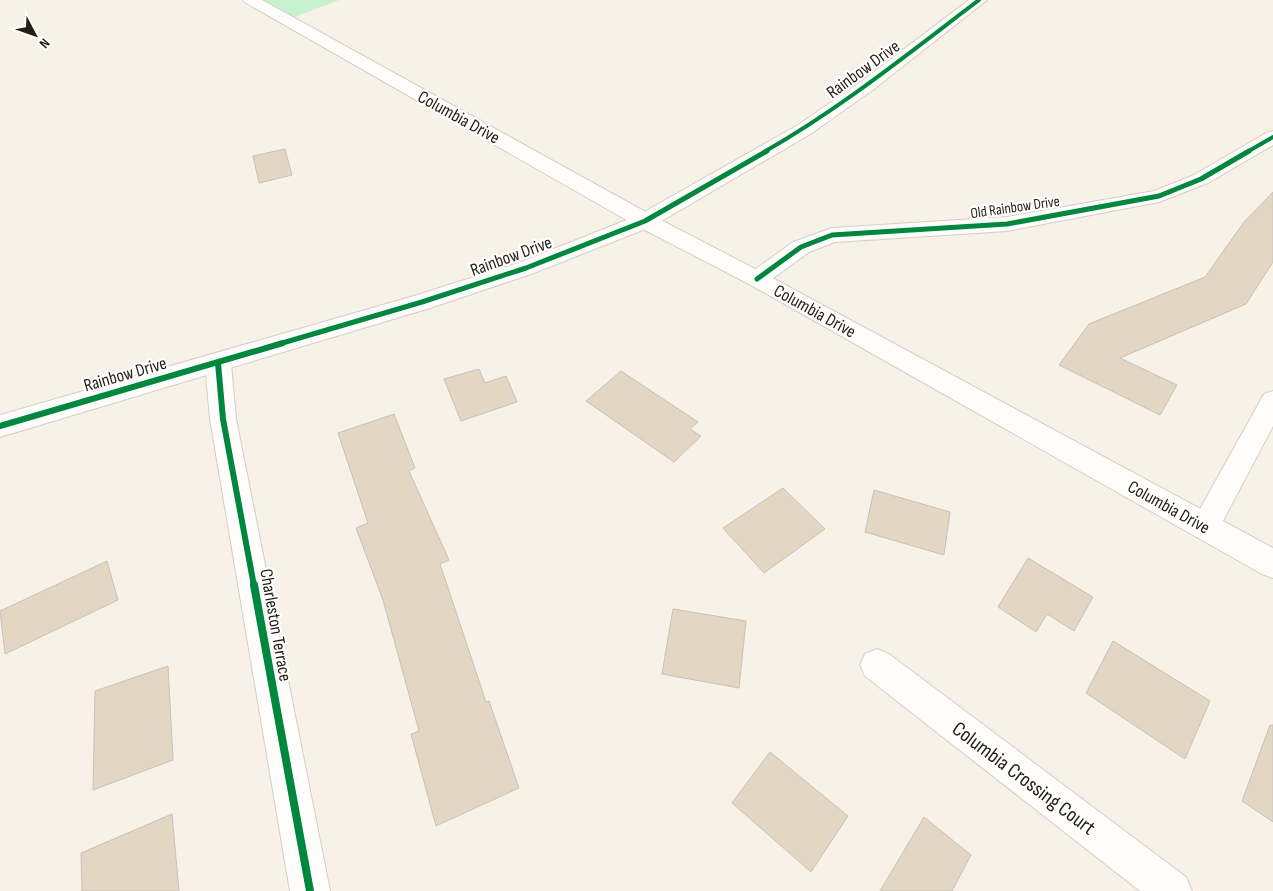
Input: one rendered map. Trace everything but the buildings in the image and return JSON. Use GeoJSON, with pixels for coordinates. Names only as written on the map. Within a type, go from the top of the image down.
{"type":"FeatureCollection","features":[{"type":"Feature","properties":{"kind":"street","name":"Columbia Drive"},"geometry":{"type":"LineString","coordinates":[[252,0],[644,221],[757,280],[1273,564]]}},
{"type":"Feature","properties":{"kind":"street","name":"Rainbow Drive"},"geometry":{"type":"LineString","coordinates":[[0,426],[422,302],[526,268],[644,221],[805,129],[868,85],[979,0]]}},
{"type":"Feature","properties":{"kind":"street","name":"Old Rainbow Drive"},"geometry":{"type":"LineString","coordinates":[[757,280],[801,247],[832,235],[1007,224],[1159,196],[1201,179],[1273,137]]}},
{"type":"Feature","properties":{"kind":"street","name":"Charleston Terrace"},"geometry":{"type":"LineString","coordinates":[[218,363],[223,419],[310,891]]}},
{"type":"Feature","properties":{"kind":"street"},"geometry":{"type":"LineString","coordinates":[[1205,527],[1273,401]]}},
{"type":"Feature","properties":{"kind":"street","name":"Columbia Crossing Court"},"geometry":{"type":"LineString","coordinates":[[877,666],[1172,891]]}},
{"type":"Feature","properties":{"kind":"green space"},"geometry":{"type":"Polygon","coordinates":[[[256,0],[339,0],[290,19],[256,0]]]}},
{"type":"Feature","properties":{"kind":"cycle path"},"geometry":{"type":"LineString","coordinates":[[0,426],[422,302],[526,268],[645,221],[805,129],[868,85],[979,0]]}},
{"type":"Feature","properties":{"kind":"cycle path"},"geometry":{"type":"LineString","coordinates":[[757,279],[801,247],[832,235],[1007,224],[1159,196],[1201,179],[1273,137]]}},
{"type":"Feature","properties":{"kind":"cycle path"},"geometry":{"type":"LineString","coordinates":[[218,363],[223,419],[310,891]]}}]}
